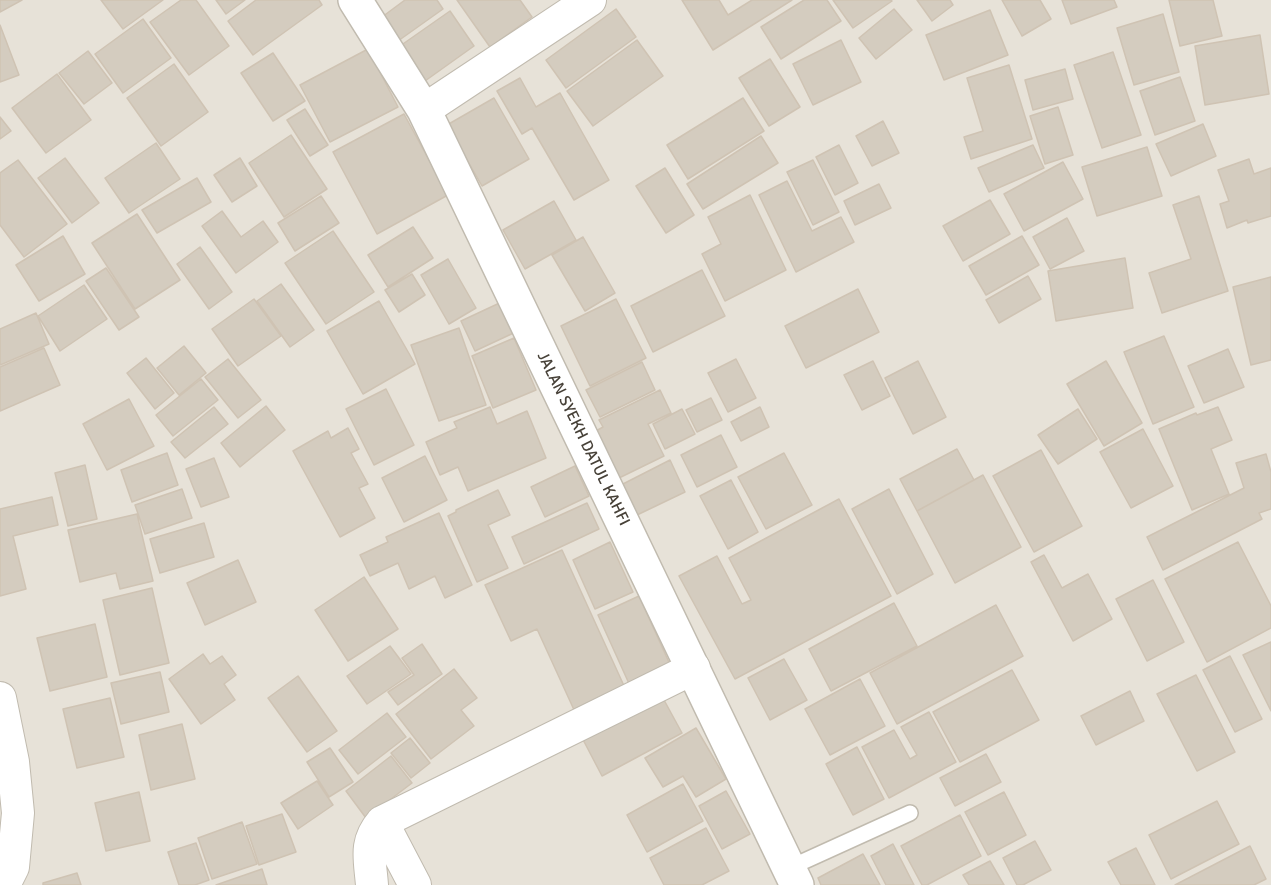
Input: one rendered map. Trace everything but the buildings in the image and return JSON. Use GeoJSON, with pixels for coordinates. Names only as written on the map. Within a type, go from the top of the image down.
{"type":"FeatureCollection","features":[{"type":"Feature","properties":{"kind":"street","name":"JALAN SYEKH DATUL KAHFI"},"geometry":{"type":"LineString","coordinates":[[355,0],[424,110],[793,876]]}},
{"type":"Feature","properties":{"kind":"street"},"geometry":{"type":"LineString","coordinates":[[424,110],[590,0]]}},
{"type":"Feature","properties":{"kind":"street"},"geometry":{"type":"LineString","coordinates":[[372,885],[369,846],[374,832],[382,822],[694,668]]}},
{"type":"Feature","properties":{"kind":"street"},"geometry":{"type":"LineString","coordinates":[[0,698],[13,762],[18,813],[13,867],[5,885]]}},
{"type":"Feature","properties":{"kind":"street"},"geometry":{"type":"LineString","coordinates":[[382,822],[415,885]]}},
{"type":"Feature","properties":{"kind":"lane"},"geometry":{"type":"LineString","coordinates":[[793,876],[910,813]]}},
{"type":"Feature","properties":{"kind":"shaded area"},"geometry":{"type":"Polygon","coordinates":[[[0,0],[1271,0],[1271,885],[0,885],[0,0]]]}}]}
